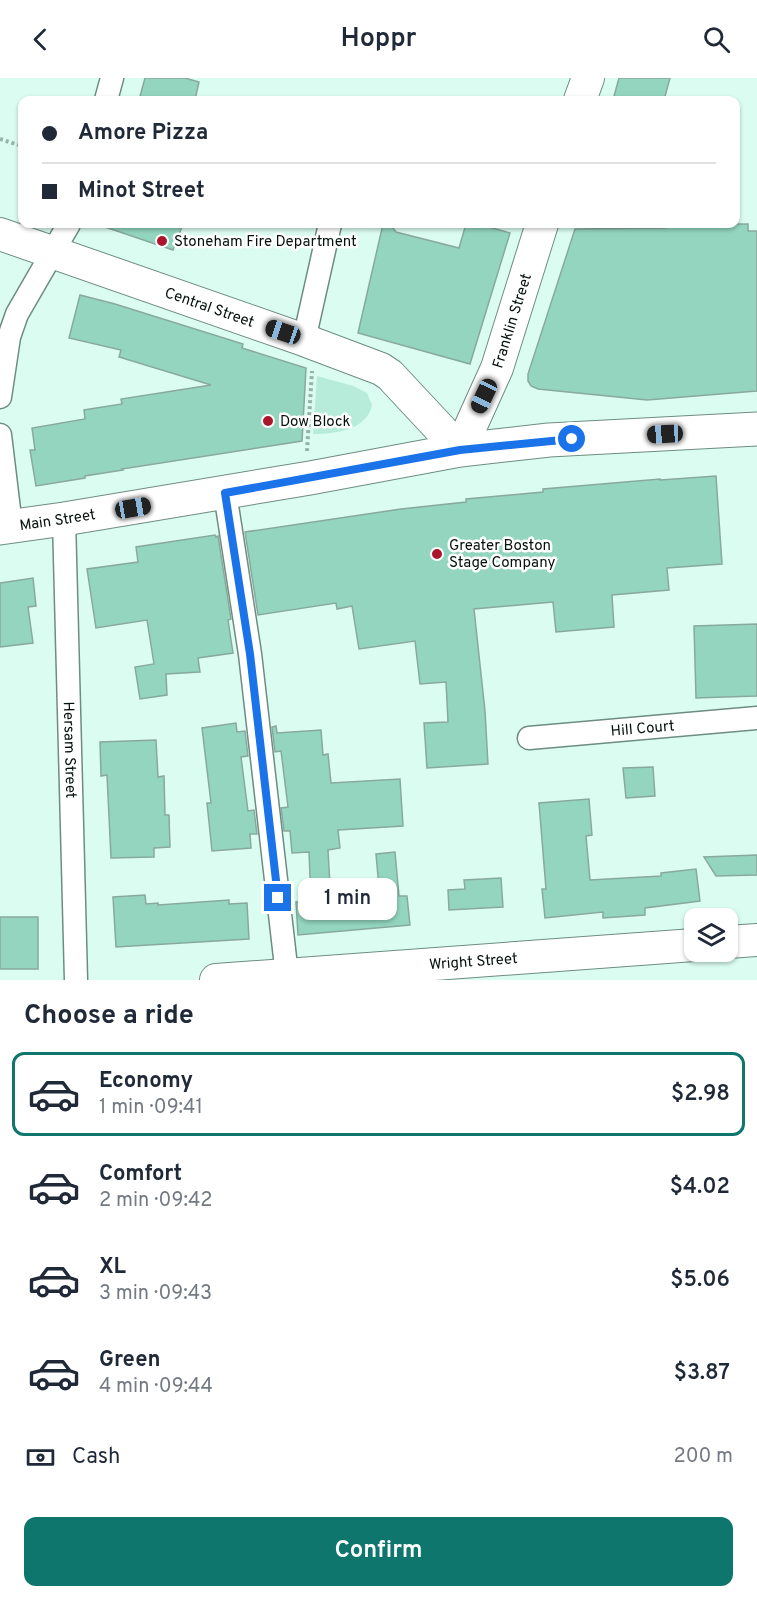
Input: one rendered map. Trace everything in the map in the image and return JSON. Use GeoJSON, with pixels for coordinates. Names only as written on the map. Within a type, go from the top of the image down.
{"type":"FeatureCollection","features":[{"type":"Feature","properties":{"kind":"main road","name":"Main Street"},"geometry":{"type":"LineString","coordinates":[[6,527],[225,493],[460,450],[549,441],[757,429]]}},
{"type":"Feature","properties":{"kind":"street"},"geometry":{"type":"LineString","coordinates":[[107,96],[112,78]]}},
{"type":"Feature","properties":{"kind":"street"},"geometry":{"type":"LineString","coordinates":[[581,96],[588,78]]}},
{"type":"Feature","properties":{"kind":"street"},"geometry":{"type":"LineString","coordinates":[[0,397],[9,337],[17,314],[67,228]]}},
{"type":"Feature","properties":{"kind":"street"},"geometry":{"type":"LineString","coordinates":[[304,340],[329,228]]}},
{"type":"Feature","properties":{"kind":"street","name":"Franklin Street"},"geometry":{"type":"LineString","coordinates":[[460,450],[497,368],[541,228]]}},
{"type":"Feature","properties":{"kind":"street","name":"Central Street"},"geometry":{"type":"LineString","coordinates":[[0,234],[386,371],[460,450]]}},
{"type":"Feature","properties":{"kind":"street"},"geometry":{"type":"LineString","coordinates":[[0,435],[6,527]]}},
{"type":"Feature","properties":{"kind":"street"},"geometry":{"type":"LineString","coordinates":[[225,493],[250,654],[287,975]]}},
{"type":"Feature","properties":{"kind":"street","name":"Hersam Street"},"geometry":{"type":"LineString","coordinates":[[64,519],[75,980]]}},
{"type":"Feature","properties":{"kind":"street","name":"Hill Court"},"geometry":{"type":"LineString","coordinates":[[529,738],[757,718]]}},
{"type":"Feature","properties":{"kind":"street"},"geometry":{"type":"LineString","coordinates":[[738,941],[757,940]]}},
{"type":"Feature","properties":{"kind":"street","name":"Wright Street"},"geometry":{"type":"LineString","coordinates":[[216,980],[287,975],[396,974],[684,946]]}},
{"type":"Feature","properties":{"kind":"path"},"geometry":{"type":"LineString","coordinates":[[0,139],[18,145]]}},
{"type":"Feature","properties":{"kind":"path"},"geometry":{"type":"LineString","coordinates":[[304,340],[312,369],[307,446],[310,478]]}},
{"type":"Feature","properties":{"kind":"green space"},"geometry":{"type":"Polygon","coordinates":[[[317,376],[353,386],[367,393],[372,405],[364,420],[349,429],[313,434],[317,376]]]}},
{"type":"Feature","properties":{"kind":"building"},"geometry":{"type":"Polygon","coordinates":[[[145,78],[185,78],[199,82],[196,96],[140,96],[145,78]]]}},
{"type":"Feature","properties":{"kind":"building"},"geometry":{"type":"Polygon","coordinates":[[[619,78],[670,78],[665,96],[614,96],[619,78]]]}},
{"type":"Feature","properties":{"kind":"building"},"geometry":{"type":"Polygon","coordinates":[[[740,224],[748,224],[748,231],[757,231],[757,391],[647,400],[538,389],[531,386],[528,374],[575,229],[740,228],[740,224]]]}},
{"type":"Feature","properties":{"kind":"building","name":"Stoneham Fire Department"},"geometry":{"type":"Polygon","coordinates":[[[108,228],[181,228],[173,250],[108,228]]]}},
{"type":"Feature","properties":{"kind":"building"},"geometry":{"type":"Polygon","coordinates":[[[382,228],[393,228],[396,232],[459,248],[465,228],[493,228],[510,233],[470,364],[358,333],[382,228]]]}},
{"type":"Feature","properties":{"kind":"building"},"geometry":{"type":"Polygon","coordinates":[[[80,295],[243,344],[242,348],[306,368],[302,441],[122,469],[36,486],[30,450],[35,450],[32,428],[85,419],[84,410],[122,404],[121,399],[211,385],[119,357],[121,350],[69,338],[80,295]]]}},
{"type":"Feature","properties":{"kind":"building"},"geometry":{"type":"Polygon","coordinates":[[[716,476],[722,564],[667,568],[669,590],[612,595],[614,627],[556,632],[553,602],[474,609],[488,764],[427,768],[424,723],[448,722],[446,682],[420,684],[415,641],[359,649],[352,606],[337,609],[336,603],[258,615],[245,532],[401,509],[466,502],[466,499],[543,492],[543,489],[716,476]]]}},
{"type":"Feature","properties":{"kind":"building"},"geometry":{"type":"Polygon","coordinates":[[[218,536],[231,619],[228,620],[233,653],[198,658],[200,672],[166,674],[167,695],[140,699],[135,667],[154,664],[147,620],[96,628],[87,569],[138,562],[136,547],[218,536]]]}},
{"type":"Feature","properties":{"kind":"building"},"geometry":{"type":"Polygon","coordinates":[[[33,578],[36,606],[28,607],[33,643],[0,647],[0,583],[33,578]]]}},
{"type":"Feature","properties":{"kind":"building"},"geometry":{"type":"Polygon","coordinates":[[[757,624],[757,696],[696,698],[694,626],[757,624]]]}},
{"type":"Feature","properties":{"kind":"building"},"geometry":{"type":"Polygon","coordinates":[[[236,723],[237,732],[245,731],[248,756],[241,757],[248,811],[254,810],[257,834],[250,834],[251,848],[212,851],[207,803],[211,803],[202,728],[236,723]]]}},
{"type":"Feature","properties":{"kind":"building"},"geometry":{"type":"Polygon","coordinates":[[[276,726],[277,733],[321,730],[323,755],[328,754],[331,783],[400,779],[403,826],[338,830],[340,848],[328,850],[331,903],[380,899],[376,854],[395,852],[399,896],[407,896],[410,925],[298,935],[296,902],[311,901],[309,852],[292,853],[290,831],[284,831],[281,808],[288,807],[281,751],[275,752],[272,727],[276,726]]]}},
{"type":"Feature","properties":{"kind":"building"},"geometry":{"type":"Polygon","coordinates":[[[156,740],[158,777],[164,776],[165,815],[169,815],[170,847],[154,848],[154,857],[111,858],[107,775],[101,776],[100,742],[156,740]]]}},
{"type":"Feature","properties":{"kind":"building"},"geometry":{"type":"Polygon","coordinates":[[[653,767],[655,796],[626,798],[623,768],[653,767]]]}},
{"type":"Feature","properties":{"kind":"building"},"geometry":{"type":"Polygon","coordinates":[[[589,799],[592,835],[586,836],[590,880],[661,876],[661,873],[696,869],[700,901],[645,908],[645,915],[603,918],[603,912],[545,918],[542,889],[546,889],[539,803],[589,799]]]}},
{"type":"Feature","properties":{"kind":"building"},"geometry":{"type":"Polygon","coordinates":[[[757,855],[757,875],[716,876],[704,857],[757,855]]]}},
{"type":"Feature","properties":{"kind":"building"},"geometry":{"type":"Polygon","coordinates":[[[501,878],[503,907],[449,910],[448,890],[465,889],[464,880],[501,878]]]}},
{"type":"Feature","properties":{"kind":"building"},"geometry":{"type":"Polygon","coordinates":[[[145,895],[146,904],[158,903],[158,905],[229,900],[229,904],[247,903],[249,939],[116,947],[113,897],[145,895]]]}},
{"type":"Feature","properties":{"kind":"building"},"geometry":{"type":"Polygon","coordinates":[[[0,917],[38,917],[38,969],[0,969],[0,917]]]}},
{"type":"Feature","properties":{"kind":"place","name":"Stoneham Fire Department"},"geometry":{"type":"Point","coordinates":[162,241]}},
{"type":"Feature","properties":{"kind":"place","name":"Dow Block"},"geometry":{"type":"Point","coordinates":[268,421]}},
{"type":"Feature","properties":{"kind":"place","name":"Greater Boston Stage Company"},"geometry":{"type":"Point","coordinates":[437,554]}},
{"type":"Feature","properties":{"kind":"route"},"geometry":{"type":"LineString","coordinates":[[278,898],[250,654],[225,493],[460,450],[572,439]]}}]}
